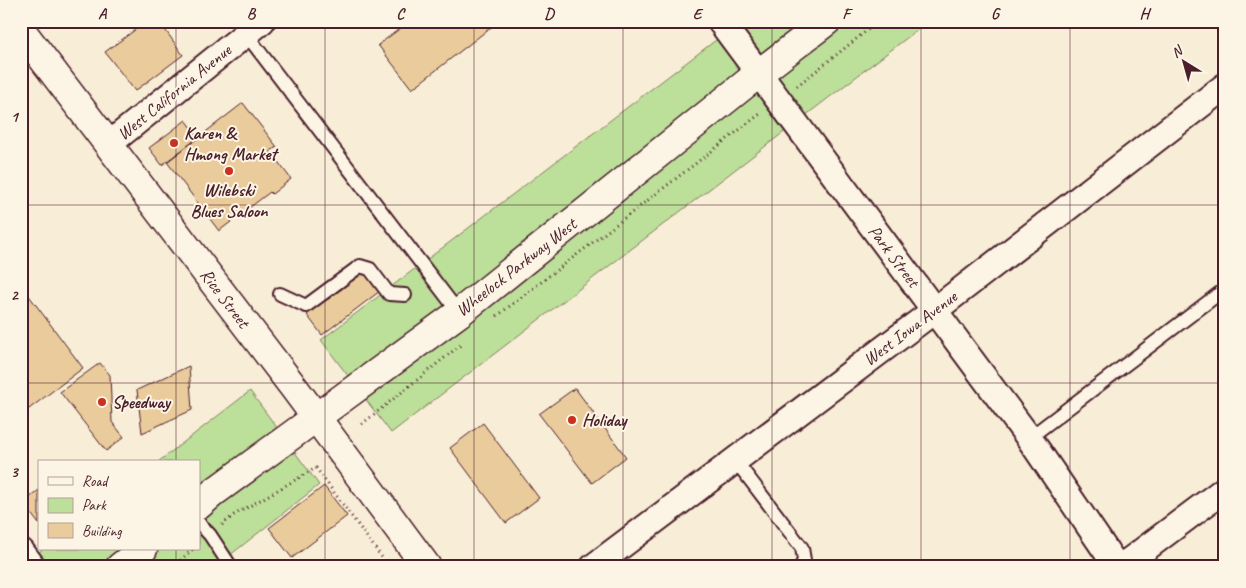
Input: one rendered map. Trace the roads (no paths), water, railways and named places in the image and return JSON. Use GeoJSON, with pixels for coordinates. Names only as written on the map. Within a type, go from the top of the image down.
{"type":"FeatureCollection","features":[{"type":"Feature","properties":{"kind":"street","name":"Park Street"},"geometry":{"type":"LineString","coordinates":[[720,21],[1029,438],[1117,567]]}},
{"type":"Feature","properties":{"kind":"street","name":"Wheelock Parkway West"},"geometry":{"type":"LineString","coordinates":[[200,504],[459,312],[827,21]]}},
{"type":"Feature","properties":{"kind":"street","name":"West California Avenue"},"geometry":{"type":"LineString","coordinates":[[109,144],[254,28]]}},
{"type":"Feature","properties":{"kind":"street","name":"Rice Street"},"geometry":{"type":"LineString","coordinates":[[21,30],[427,567]]}},
{"type":"Feature","properties":{"kind":"street","name":"West Iowa Avenue"},"geometry":{"type":"LineString","coordinates":[[593,567],[935,310],[1225,86]]}},
{"type":"Feature","properties":{"kind":"street"},"geometry":{"type":"LineString","coordinates":[[1120,567],[1225,489]]}},
{"type":"Feature","properties":{"kind":"street"},"geometry":{"type":"LineString","coordinates":[[120,567],[142,550]]}},
{"type":"Feature","properties":{"kind":"street"},"geometry":{"type":"LineString","coordinates":[[21,551],[33,567]]}},
{"type":"Feature","properties":{"kind":"lane"},"geometry":{"type":"LineString","coordinates":[[254,28],[459,312]]}},
{"type":"Feature","properties":{"kind":"lane"},"geometry":{"type":"LineString","coordinates":[[280,294],[306,306],[360,266],[370,269],[389,294],[405,295]]}},
{"type":"Feature","properties":{"kind":"lane"},"geometry":{"type":"LineString","coordinates":[[1029,438],[1225,289]]}},
{"type":"Feature","properties":{"kind":"lane"},"geometry":{"type":"LineString","coordinates":[[735,460],[802,548],[804,560],[801,567]]}},
{"type":"Feature","properties":{"kind":"lane"},"geometry":{"type":"LineString","coordinates":[[200,524],[210,535],[231,567]]}},
{"type":"Feature","properties":{"kind":"place","name":"Karen & Hmong Market"},"geometry":{"type":"Point","coordinates":[174,143]}},
{"type":"Feature","properties":{"kind":"place","name":"Wilebski Blues Saloon"},"geometry":{"type":"Point","coordinates":[229,171]}},
{"type":"Feature","properties":{"kind":"place","name":"Speedway"},"geometry":{"type":"Point","coordinates":[102,402]}},
{"type":"Feature","properties":{"kind":"place","name":"Holiday"},"geometry":{"type":"Point","coordinates":[572,420]}}]}
